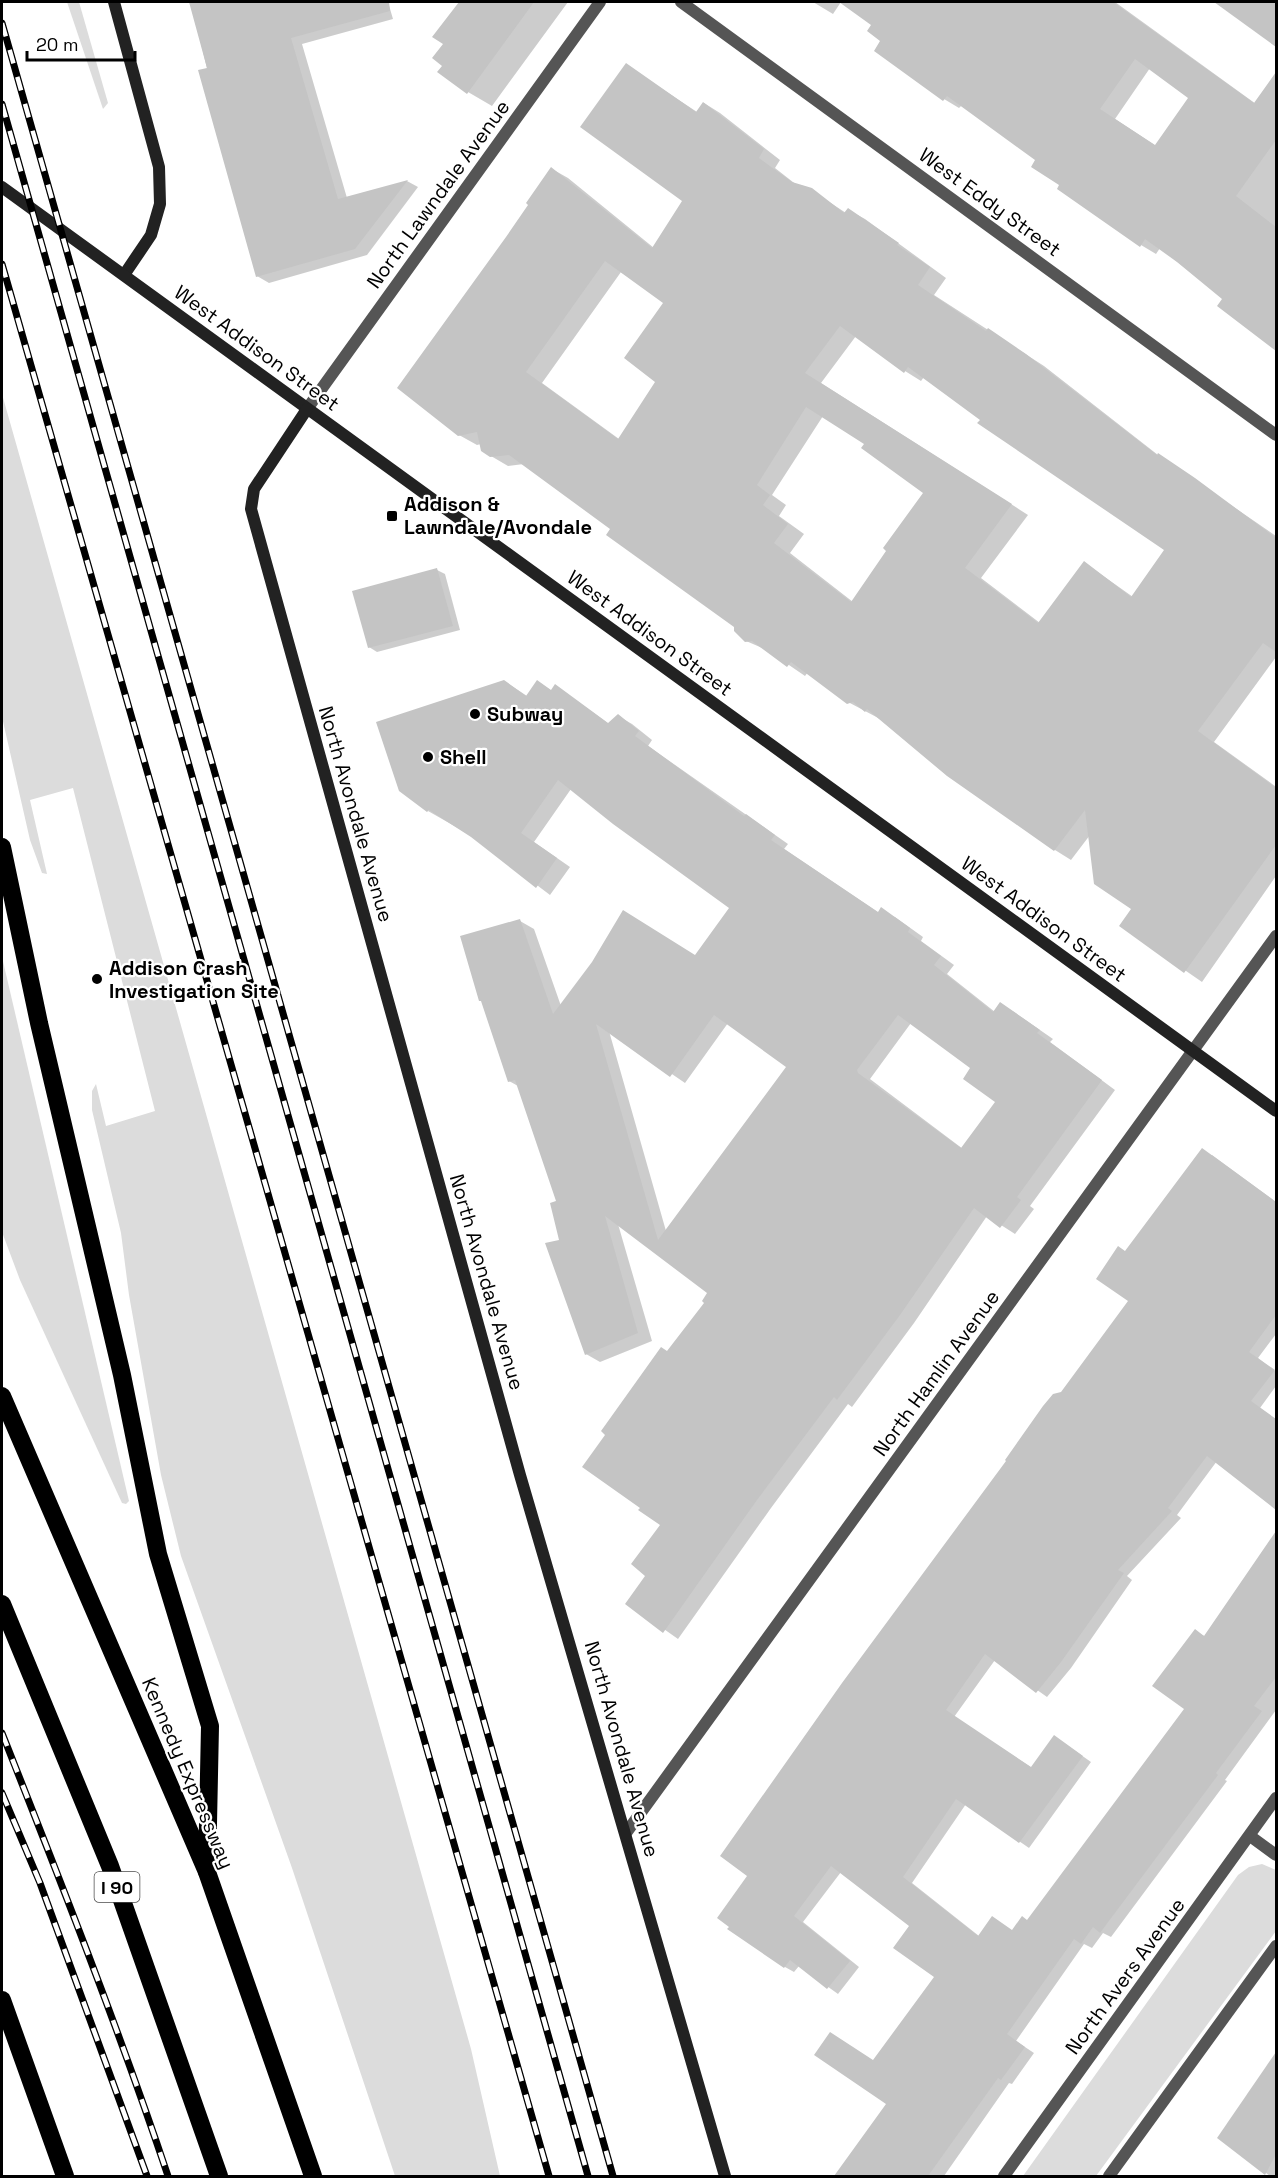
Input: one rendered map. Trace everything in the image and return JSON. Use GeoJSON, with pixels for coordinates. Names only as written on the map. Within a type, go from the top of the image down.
{"type":"FeatureCollection","features":[{"type":"Feature","properties":{"kind":"highway"},"geometry":{"type":"LineString","coordinates":[[2,847],[39,1023],[122,1375],[158,1554],[210,1726],[207,1872]]}},
{"type":"Feature","properties":{"kind":"highway","name":"Kennedy Expressway"},"geometry":{"type":"LineString","coordinates":[[2,1396],[207,1872],[313,2176]]}},
{"type":"Feature","properties":{"kind":"highway","name":"I 90"},"geometry":{"type":"LineString","coordinates":[[2,1604],[110,1866],[219,2176]]}},
{"type":"Feature","properties":{"kind":"highway"},"geometry":{"type":"LineString","coordinates":[[2,2001],[65,2176]]}},
{"type":"Feature","properties":{"kind":"street"},"geometry":{"type":"LineString","coordinates":[[114,2],[159,167],[160,204],[151,235],[124,275]]}},
{"type":"Feature","properties":{"kind":"street","name":"North Lawndale Avenue"},"geometry":{"type":"LineString","coordinates":[[307,408],[600,2]]}},
{"type":"Feature","properties":{"kind":"street","name":"West Eddy Street"},"geometry":{"type":"LineString","coordinates":[[681,2],[1276,435]]}},
{"type":"Feature","properties":{"kind":"street","name":"West Addison Street"},"geometry":{"type":"LineString","coordinates":[[2,187],[1276,1111]]}},
{"type":"Feature","properties":{"kind":"street","name":"North Avondale Avenue"},"geometry":{"type":"LineString","coordinates":[[307,408],[254,489],[251,509],[520,1475],[725,2176]]}},
{"type":"Feature","properties":{"kind":"street","name":"North Hamlin Avenue"},"geometry":{"type":"LineString","coordinates":[[626,1833],[1276,936]]}},
{"type":"Feature","properties":{"kind":"street","name":"North Avers Avenue"},"geometry":{"type":"LineString","coordinates":[[1004,2176],[1276,1798]]}},
{"type":"Feature","properties":{"kind":"street"},"geometry":{"type":"LineString","coordinates":[[1250,1836],[1276,1855]]}},
{"type":"Feature","properties":{"kind":"street"},"geometry":{"type":"LineString","coordinates":[[1109,2176],[1276,1946]]}},
{"type":"Feature","properties":{"kind":"shaded area"},"geometry":{"type":"Polygon","coordinates":[[[67,2],[79,2],[108,103],[103,109],[67,2]]]}},
{"type":"Feature","properties":{"kind":"shaded area"},"geometry":{"type":"Polygon","coordinates":[[[2,394],[471,2049],[500,2176],[395,2176],[292,1868],[181,1556],[161,1475],[129,1295],[121,1233],[92,1110],[92,1091],[96,1084],[106,1126],[155,1111],[73,788],[30,800],[47,874],[42,873],[30,840],[2,717],[2,394]]]}},
{"type":"Feature","properties":{"kind":"shaded area"},"geometry":{"type":"Polygon","coordinates":[[[2,957],[129,1501],[126,1504],[122,1503],[20,1280],[2,1232],[2,957]]]}},
{"type":"Feature","properties":{"kind":"shaded area"},"geometry":{"type":"Polygon","coordinates":[[[1262,1864],[1276,1870],[1276,1931],[1096,2176],[1023,2176],[1238,1875],[1249,1867],[1262,1864]]]}},
{"type":"Feature","properties":{"kind":"building"},"geometry":{"type":"Polygon","coordinates":[[[189,2],[389,2],[390,11],[291,38],[338,199],[408,180],[355,249],[256,277],[198,70],[207,68],[189,2]]]}},
{"type":"Feature","properties":{"kind":"building"},"geometry":{"type":"Polygon","coordinates":[[[459,2],[534,2],[467,94],[437,72],[442,66],[432,58],[443,44],[432,37],[459,2]]]}},
{"type":"Feature","properties":{"kind":"building"},"geometry":{"type":"Polygon","coordinates":[[[839,2],[1113,2],[1254,103],[1276,72],[1276,140],[1236,196],[1276,227],[1276,351],[1217,306],[1222,299],[1177,262],[1145,239],[1140,247],[1057,189],[1059,185],[1031,167],[1035,160],[947,96],[943,101],[874,51],[880,41],[867,31],[871,25],[839,2]],[[1135,59],[1100,109],[1155,145],[1188,98],[1135,59]]]}},
{"type":"Feature","properties":{"kind":"building"},"geometry":{"type":"Polygon","coordinates":[[[1214,2],[1276,2],[1276,47],[1214,2]]]}},
{"type":"Feature","properties":{"kind":"building"},"geometry":{"type":"Polygon","coordinates":[[[626,63],[696,112],[703,102],[764,149],[759,158],[792,182],[812,188],[844,213],[848,208],[930,267],[918,285],[986,331],[988,328],[1026,354],[1157,455],[1158,453],[1195,478],[1276,538],[1276,652],[1263,643],[1198,731],[1276,788],[1276,845],[1184,973],[1119,926],[1131,909],[1094,884],[1085,810],[1054,851],[947,776],[867,709],[865,712],[853,702],[847,704],[791,662],[787,667],[752,641],[745,642],[734,631],[734,627],[606,535],[610,529],[509,455],[490,457],[481,451],[477,432],[458,436],[397,388],[506,237],[551,167],[652,248],[682,201],[580,127],[626,63]],[[605,261],[526,372],[618,439],[655,382],[624,358],[663,303],[605,261]],[[840,326],[805,373],[1012,504],[965,568],[1038,623],[1084,561],[1131,597],[1164,550],[977,423],[980,420],[908,367],[904,373],[840,326]],[[806,407],[757,485],[770,495],[763,505],[788,524],[774,543],[851,602],[886,551],[883,548],[923,493],[861,448],[864,444],[806,407]]]}},
{"type":"Feature","properties":{"kind":"building"},"geometry":{"type":"Polygon","coordinates":[[[437,568],[453,626],[368,648],[352,591],[437,568]]]}},
{"type":"Feature","properties":{"kind":"building"},"geometry":{"type":"Polygon","coordinates":[[[504,680],[526,696],[537,680],[551,690],[555,684],[608,723],[618,714],[639,731],[635,736],[744,816],[746,814],[775,835],[771,840],[878,912],[881,907],[910,928],[908,932],[941,956],[934,965],[993,1012],[1000,1002],[1040,1030],[1037,1033],[1102,1080],[1017,1197],[1021,1200],[1000,1228],[974,1208],[900,1315],[837,1400],[834,1397],[757,1500],[663,1633],[625,1604],[645,1576],[631,1564],[660,1525],[582,1467],[605,1435],[601,1431],[661,1347],[667,1351],[704,1303],[702,1301],[707,1293],[605,1216],[638,1333],[585,1355],[545,1243],[559,1240],[550,1203],[556,1201],[515,1080],[508,1082],[481,1001],[479,1001],[460,936],[520,919],[553,1014],[592,962],[623,910],[695,955],[729,908],[613,824],[558,780],[521,833],[557,858],[536,888],[471,837],[429,810],[427,812],[399,791],[376,722],[504,680]],[[714,1015],[670,1077],[596,1024],[658,1240],[786,1067],[714,1015]],[[898,1015],[857,1070],[858,1073],[961,1148],[995,1102],[963,1079],[970,1068],[898,1015]]]}},
{"type":"Feature","properties":{"kind":"building"},"geometry":{"type":"Polygon","coordinates":[[[1202,1148],[1276,1202],[1276,1315],[1249,1352],[1275,1370],[1251,1401],[1276,1419],[1276,1510],[1207,1456],[1168,1508],[1172,1511],[1118,1570],[1124,1573],[1061,1662],[1036,1693],[985,1654],[946,1710],[1031,1767],[1054,1735],[1083,1756],[1019,1843],[956,1799],[903,1877],[978,1936],[992,1916],[1012,1930],[1022,1916],[1027,1920],[1184,1709],[1152,1686],[1195,1629],[1204,1636],[1276,1531],[1276,1677],[1254,1706],[1262,1711],[1216,1773],[1218,1775],[1100,1933],[1093,1927],[1081,1944],[1074,1939],[1007,2034],[1025,2047],[1001,2080],[998,2078],[928,2176],[834,2176],[886,2104],[814,2055],[830,2032],[873,2060],[934,1977],[893,1948],[909,1926],[831,1866],[794,1916],[850,1961],[827,1989],[790,1960],[784,1968],[727,1929],[729,1927],[717,1918],[747,1876],[720,1856],[842,1683],[1006,1461],[1043,1406],[1053,1394],[1061,1392],[1128,1301],[1096,1279],[1118,1246],[1125,1251],[1202,1148]]]}},
{"type":"Feature","properties":{"kind":"building"},"geometry":{"type":"Polygon","coordinates":[[[1276,2052],[1276,2154],[1265,2175],[1217,2138],[1276,2052]]]}},
{"type":"Feature","properties":{"kind":"railway"},"geometry":{"type":"LineString","coordinates":[[2,23],[613,2176]]}},
{"type":"Feature","properties":{"kind":"railway"},"geometry":{"type":"LineString","coordinates":[[2,104],[588,2176]]}},
{"type":"Feature","properties":{"kind":"railway"},"geometry":{"type":"LineString","coordinates":[[2,264],[549,2176]]}},
{"type":"Feature","properties":{"kind":"railway"},"geometry":{"type":"LineString","coordinates":[[2,1733],[109,2009],[168,2176]]}},
{"type":"Feature","properties":{"kind":"railway"},"geometry":{"type":"LineString","coordinates":[[2,1793],[40,1883],[147,2176]]}},
{"type":"Feature","properties":{"kind":"place","name":"Addison & Lawndale/Avondale"},"geometry":{"type":"Point","coordinates":[392,516]}},
{"type":"Feature","properties":{"kind":"place","name":"Subway"},"geometry":{"type":"Point","coordinates":[475,714]}},
{"type":"Feature","properties":{"kind":"place","name":"Shell"},"geometry":{"type":"Point","coordinates":[428,757]}},
{"type":"Feature","properties":{"kind":"place","name":"Addison Crash Investigation Site"},"geometry":{"type":"Point","coordinates":[97,979]}}]}
